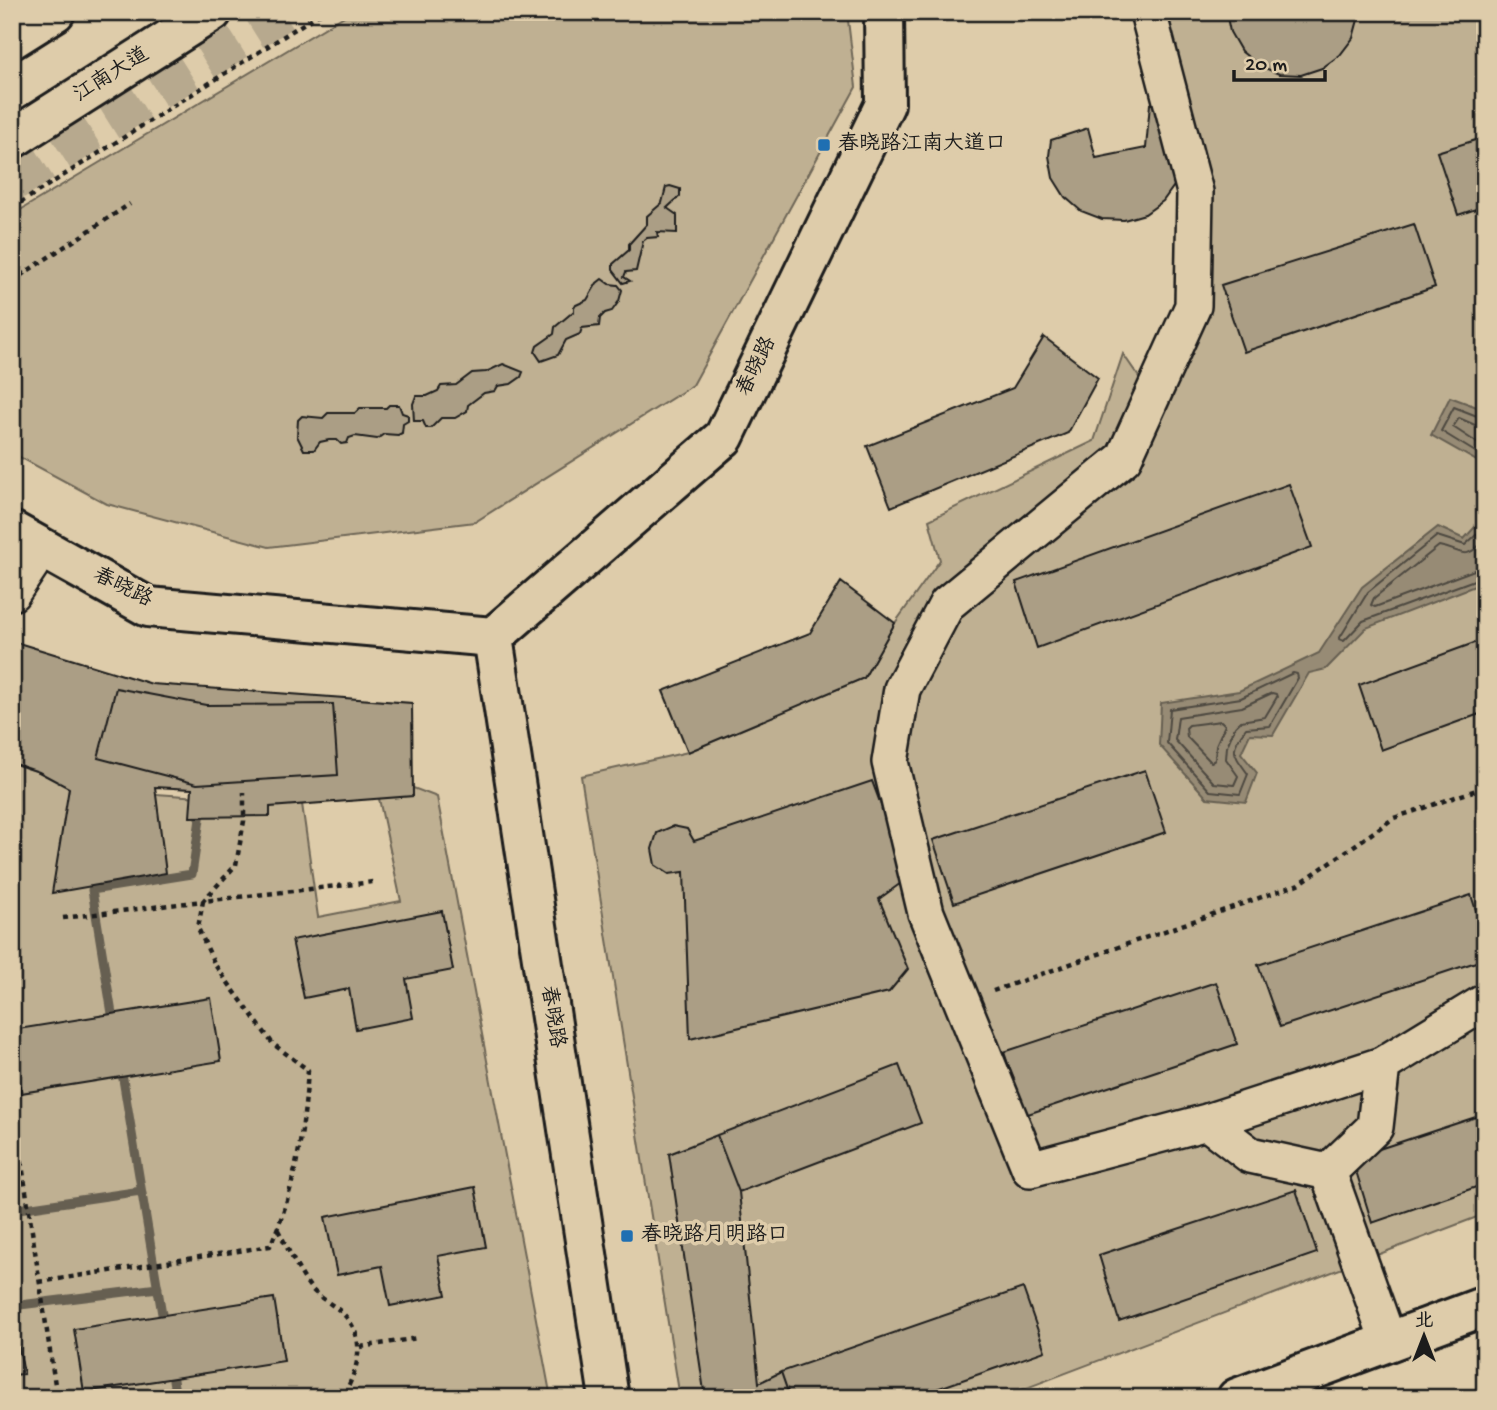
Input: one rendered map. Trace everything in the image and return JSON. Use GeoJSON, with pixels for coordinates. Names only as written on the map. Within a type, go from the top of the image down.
{"type":"FeatureCollection","features":[{"type":"Feature","properties":{"kind":"street"},"geometry":{"type":"LineString","coordinates":[[12,40],[55,12]]}},
{"type":"Feature","properties":{"kind":"street","name":"江南大道"},"geometry":{"type":"LineString","coordinates":[[12,139],[212,12]]}},
{"type":"Feature","properties":{"kind":"street","name":"春晓路"},"geometry":{"type":"LineString","coordinates":[[27,540],[148,607],[493,636],[724,437],[885,104],[884,12]]}},
{"type":"Feature","properties":{"kind":"street"},"geometry":{"type":"LineString","coordinates":[[1148,12],[1195,192],[1193,306],[1124,458],[947,604],[902,689],[890,762],[926,913],[1030,1169],[1207,1122],[1382,1065],[1485,1002]]}},
{"type":"Feature","properties":{"kind":"street"},"geometry":{"type":"LineString","coordinates":[[12,593],[27,540]]}},
{"type":"Feature","properties":{"kind":"street","name":"春晓路"},"geometry":{"type":"LineString","coordinates":[[493,636],[609,1398]]}},
{"type":"Feature","properties":{"kind":"street"},"geometry":{"type":"LineString","coordinates":[[1328,1171],[1375,1127],[1382,1065]]}},
{"type":"Feature","properties":{"kind":"street"},"geometry":{"type":"LineString","coordinates":[[1207,1122],[1250,1155],[1328,1171]]}},
{"type":"Feature","properties":{"kind":"street"},"geometry":{"type":"LineString","coordinates":[[1328,1171],[1389,1343]]}},
{"type":"Feature","properties":{"kind":"street"},"geometry":{"type":"LineString","coordinates":[[1237,1398],[1485,1306]]}},
{"type":"Feature","properties":{"kind":"path"},"geometry":{"type":"LineString","coordinates":[[12,208],[322,12]]}},
{"type":"Feature","properties":{"kind":"path"},"geometry":{"type":"LineString","coordinates":[[12,281],[130,204]]}},
{"type":"Feature","properties":{"kind":"path"},"geometry":{"type":"LineString","coordinates":[[962,1002],[1299,884],[1394,818],[1485,787]]}},
{"type":"Feature","properties":{"kind":"path"},"geometry":{"type":"LineString","coordinates":[[40,1282],[270,1246],[283,1217],[304,1125],[308,1070],[273,1044],[215,965],[198,928],[203,901],[236,865],[244,821],[244,792]]}},
{"type":"Feature","properties":{"kind":"path"},"geometry":{"type":"LineString","coordinates":[[63,918],[373,882]]}},
{"type":"Feature","properties":{"kind":"path"},"geometry":{"type":"LineString","coordinates":[[18,1131],[57,1398]]}},
{"type":"Feature","properties":{"kind":"path"},"geometry":{"type":"LineString","coordinates":[[278,1229],[311,1288],[343,1313],[355,1329],[360,1347],[355,1376],[342,1398]]}},
{"type":"Feature","properties":{"kind":"path"},"geometry":{"type":"LineString","coordinates":[[360,1347],[418,1338]]}},
{"type":"Feature","properties":{"kind":"shaded area"},"geometry":{"type":"Polygon","coordinates":[[[351,12],[847,12],[856,87],[693,385],[475,522],[269,547],[107,504],[12,453],[12,215],[351,12]]]}},
{"type":"Feature","properties":{"kind":"shaded area"},"geometry":{"type":"Polygon","coordinates":[[[1148,12],[1485,12],[1485,1214],[1000,1398],[680,1398],[581,776],[688,752],[864,678],[895,623],[940,560],[929,520],[1094,441],[1123,354],[1152,396],[1193,306],[1195,192],[1148,12]]]}},
{"type":"Feature","properties":{"kind":"shaded area"},"geometry":{"type":"Polygon","coordinates":[[[12,763],[39,772],[70,788],[302,804],[318,917],[401,901],[378,794],[403,784],[437,797],[551,1398],[12,1398],[12,763]]]}},
{"type":"Feature","properties":{"kind":"water"},"geometry":{"type":"Polygon","coordinates":[[[1450,397],[1485,410],[1485,480],[1480,463],[1431,435],[1450,397]]]}},
{"type":"Feature","properties":{"kind":"water"},"geometry":{"type":"Polygon","coordinates":[[[1485,516],[1485,582],[1366,628],[1326,669],[1309,673],[1273,735],[1250,734],[1241,753],[1257,773],[1246,802],[1207,798],[1159,745],[1161,703],[1239,691],[1319,653],[1362,587],[1438,527],[1464,539],[1485,516]]]}},
{"type":"Feature","properties":{"kind":"building"},"geometry":{"type":"Polygon","coordinates":[[[1226,12],[1359,12],[1359,16],[1353,38],[1340,55],[1322,68],[1301,75],[1279,74],[1258,65],[1241,51],[1230,32],[1226,12]]]}},
{"type":"Feature","properties":{"kind":"building"},"geometry":{"type":"Polygon","coordinates":[[[1159,103],[1176,183],[1163,201],[1145,214],[1124,220],[1102,219],[1081,211],[1065,197],[1053,178],[1049,156],[1051,140],[1088,128],[1096,158],[1146,148],[1150,104],[1159,103]]]}},
{"type":"Feature","properties":{"kind":"building"},"geometry":{"type":"Polygon","coordinates":[[[1485,137],[1485,206],[1458,215],[1437,152],[1485,137]]]}},
{"type":"Feature","properties":{"kind":"building"},"geometry":{"type":"Polygon","coordinates":[[[666,187],[680,189],[680,196],[667,208],[677,215],[677,233],[657,232],[658,237],[643,241],[636,271],[626,272],[624,277],[630,281],[623,283],[613,270],[613,264],[629,250],[629,244],[647,224],[647,216],[662,203],[666,187]]]}},
{"type":"Feature","properties":{"kind":"building"},"geometry":{"type":"Polygon","coordinates":[[[1414,224],[1435,287],[1244,352],[1221,285],[1414,224]]]}},
{"type":"Feature","properties":{"kind":"building"},"geometry":{"type":"Polygon","coordinates":[[[602,279],[609,284],[618,285],[622,290],[612,311],[600,318],[599,326],[582,328],[580,334],[566,340],[558,355],[541,361],[535,352],[537,346],[554,334],[555,327],[574,311],[574,306],[587,300],[602,279]]]}},
{"type":"Feature","properties":{"kind":"building"},"geometry":{"type":"Polygon","coordinates":[[[1044,337],[1098,378],[1068,433],[891,507],[867,446],[1013,388],[1044,337]]]}},
{"type":"Feature","properties":{"kind":"building"},"geometry":{"type":"Polygon","coordinates":[[[503,364],[523,372],[521,377],[511,384],[498,386],[495,391],[484,393],[468,405],[467,411],[455,418],[441,418],[431,428],[426,428],[423,421],[414,421],[413,404],[416,396],[427,396],[438,391],[441,386],[456,385],[472,373],[486,372],[503,364]]]}},
{"type":"Feature","properties":{"kind":"building"},"geometry":{"type":"Polygon","coordinates":[[[389,405],[399,405],[402,413],[408,415],[402,433],[398,435],[384,434],[377,439],[355,436],[349,438],[347,443],[341,444],[337,440],[329,440],[320,442],[314,450],[304,450],[297,436],[298,420],[302,416],[323,418],[328,413],[355,413],[360,408],[386,408],[389,405]]]}},
{"type":"Feature","properties":{"kind":"building"},"geometry":{"type":"Polygon","coordinates":[[[1289,484],[1312,547],[1037,648],[1016,582],[1289,484]]]}},
{"type":"Feature","properties":{"kind":"building"},"geometry":{"type":"Polygon","coordinates":[[[841,582],[895,623],[864,678],[688,752],[663,691],[810,633],[841,582]]]}},
{"type":"Feature","properties":{"kind":"building"},"geometry":{"type":"Polygon","coordinates":[[[1485,639],[1485,712],[1381,750],[1359,685],[1485,639]]]}},
{"type":"Feature","properties":{"kind":"building"},"geometry":{"type":"Polygon","coordinates":[[[12,641],[152,684],[412,703],[413,796],[270,807],[270,816],[190,817],[192,789],[155,787],[166,873],[52,893],[69,788],[39,772],[12,763],[12,641]]]}},
{"type":"Feature","properties":{"kind":"building"},"geometry":{"type":"Polygon","coordinates":[[[116,688],[206,705],[333,704],[338,775],[197,784],[98,758],[116,688]]]}},
{"type":"Feature","properties":{"kind":"building"},"geometry":{"type":"Polygon","coordinates":[[[1145,770],[1166,832],[954,903],[933,840],[1145,770]]]}},
{"type":"Feature","properties":{"kind":"building"},"geometry":{"type":"Polygon","coordinates":[[[872,781],[908,878],[879,899],[908,969],[889,992],[690,1039],[684,872],[669,874],[655,865],[652,849],[657,833],[673,826],[687,829],[694,841],[872,781]]]}},
{"type":"Feature","properties":{"kind":"building"},"geometry":{"type":"Polygon","coordinates":[[[1471,895],[1485,938],[1485,959],[1280,1027],[1258,965],[1471,895]]]}},
{"type":"Feature","properties":{"kind":"building"},"geometry":{"type":"Polygon","coordinates":[[[442,911],[453,970],[406,979],[413,1018],[356,1029],[349,989],[304,998],[292,940],[442,911]]]}},
{"type":"Feature","properties":{"kind":"building"},"geometry":{"type":"Polygon","coordinates":[[[1216,982],[1237,1044],[1025,1115],[1004,1052],[1216,982]]]}},
{"type":"Feature","properties":{"kind":"building"},"geometry":{"type":"Polygon","coordinates":[[[211,998],[221,1061],[21,1093],[12,1030],[211,998]]]}},
{"type":"Feature","properties":{"kind":"building"},"geometry":{"type":"Polygon","coordinates":[[[899,1065],[921,1123],[739,1192],[717,1135],[899,1065]]]}},
{"type":"Feature","properties":{"kind":"building"},"geometry":{"type":"Polygon","coordinates":[[[1485,1114],[1485,1184],[1372,1223],[1352,1158],[1485,1114]]]}},
{"type":"Feature","properties":{"kind":"building"},"geometry":{"type":"Polygon","coordinates":[[[717,1135],[739,1192],[759,1383],[781,1372],[790,1398],[705,1398],[669,1154],[717,1135]]]}},
{"type":"Feature","properties":{"kind":"building"},"geometry":{"type":"Polygon","coordinates":[[[475,1187],[486,1247],[438,1256],[446,1295],[390,1306],[382,1266],[337,1275],[325,1217],[475,1187]]]}},
{"type":"Feature","properties":{"kind":"building"},"geometry":{"type":"Polygon","coordinates":[[[1296,1190],[1317,1253],[1119,1321],[1099,1255],[1296,1190]]]}},
{"type":"Feature","properties":{"kind":"building"},"geometry":{"type":"Polygon","coordinates":[[[1023,1288],[1045,1351],[911,1398],[790,1398],[781,1372],[1023,1288]]]}},
{"type":"Feature","properties":{"kind":"building"},"geometry":{"type":"Polygon","coordinates":[[[274,1298],[284,1361],[84,1392],[74,1329],[274,1298]]]}},
{"type":"Feature","properties":{"kind":"building"},"geometry":{"type":"Polygon","coordinates":[[[12,1310],[24,1374],[12,1375],[12,1310]]]}},
{"type":"Feature","properties":{"kind":"waterway"},"geometry":{"type":"LineString","coordinates":[[114,1026],[92,890],[192,874],[201,812]]}},
{"type":"Feature","properties":{"kind":"waterway"},"geometry":{"type":"LineString","coordinates":[[121,1067],[164,1326]]}},
{"type":"Feature","properties":{"kind":"waterway"},"geometry":{"type":"LineString","coordinates":[[12,1210],[141,1191]]}},
{"type":"Feature","properties":{"kind":"waterway"},"geometry":{"type":"LineString","coordinates":[[12,1306],[158,1288]]}},
{"type":"Feature","properties":{"kind":"waterway"},"geometry":{"type":"LineString","coordinates":[[171,1368],[176,1398]]}},
{"type":"Feature","properties":{"kind":"tunnel"},"geometry":{"type":"LineString","coordinates":[[12,183],[283,12]]}},
{"type":"Feature","properties":{"kind":"place","name":"春晓路江南大道口"},"geometry":{"type":"Point","coordinates":[824,145]}},
{"type":"Feature","properties":{"kind":"place","name":"春晓路月明路口"},"geometry":{"type":"Point","coordinates":[627,1236]}}]}
